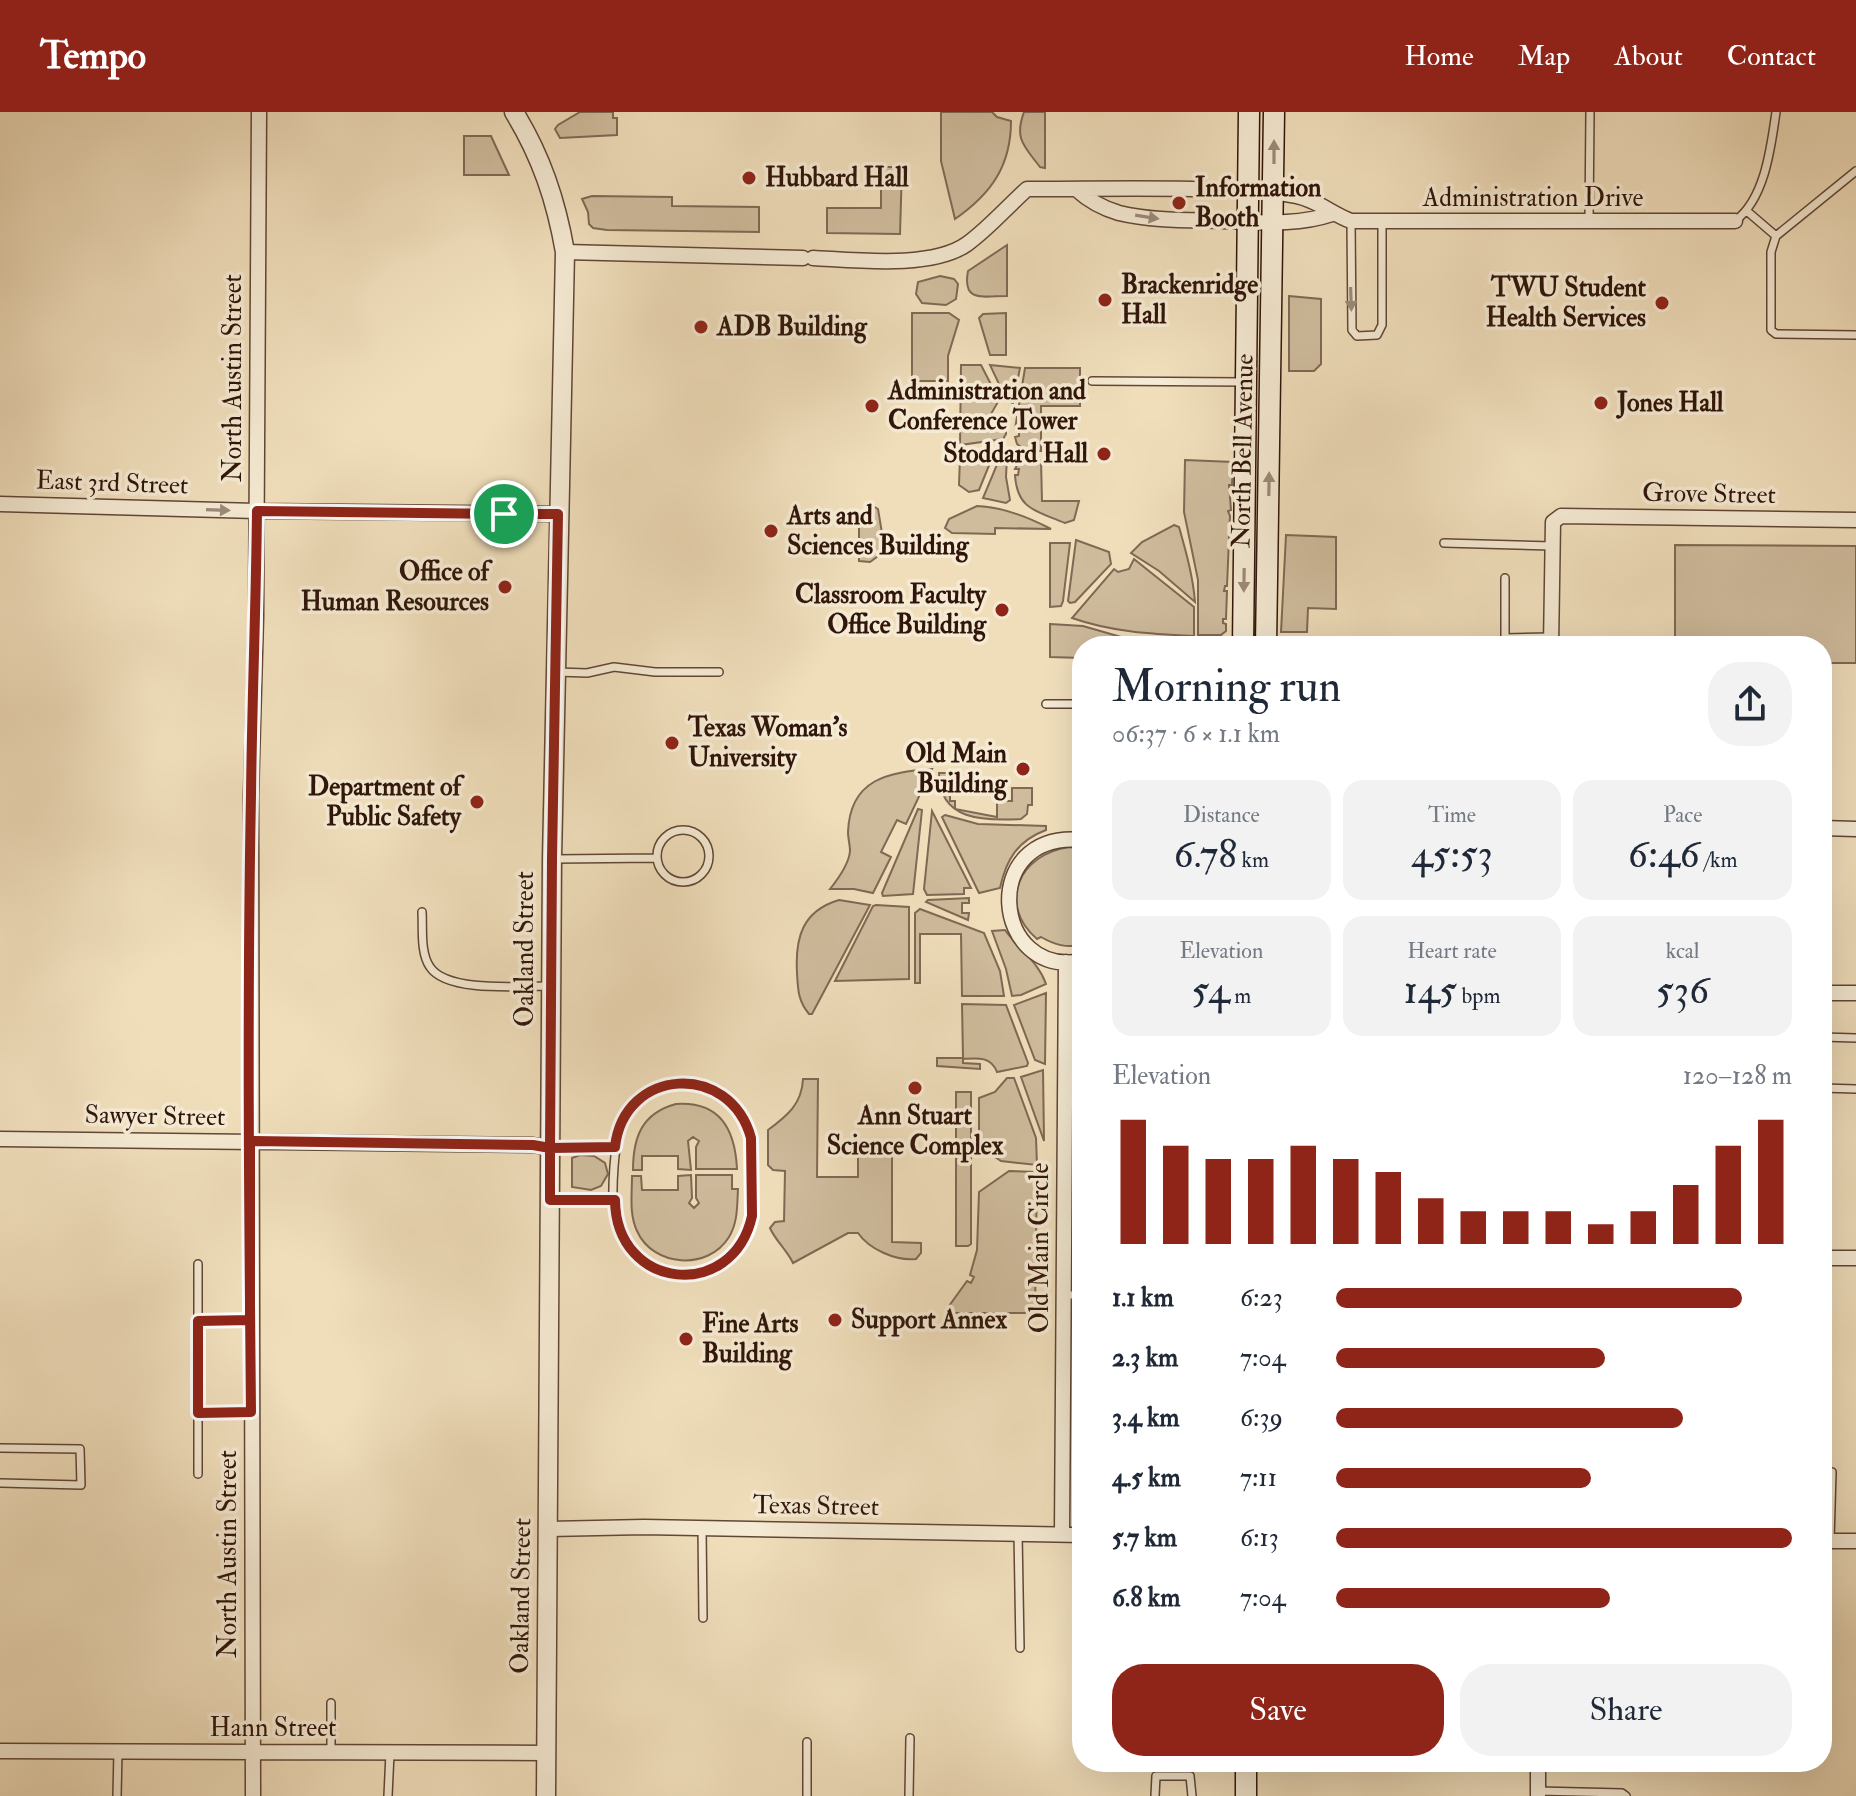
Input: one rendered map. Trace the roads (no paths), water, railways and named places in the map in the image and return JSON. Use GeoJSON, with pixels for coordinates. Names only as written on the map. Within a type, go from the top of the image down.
{"type":"FeatureCollection","features":[{"type":"Feature","properties":{"kind":"main road","name":"North Bell Avenue"},"geometry":{"type":"LineString","coordinates":[[1243,636],[1249,112]]}},
{"type":"Feature","properties":{"kind":"main road","name":"North Bell Avenue"},"geometry":{"type":"LineString","coordinates":[[1266,636],[1274,112]]}},
{"type":"Feature","properties":{"kind":"main road"},"geometry":{"type":"LineString","coordinates":[[1246,1772],[1246,1796]]}},
{"type":"Feature","properties":{"kind":"street","name":"North Austin Street"},"geometry":{"type":"LineString","coordinates":[[253,1796],[251,796],[257,511],[259,112]]}},
{"type":"Feature","properties":{"kind":"street","name":"Oakland Street"},"geometry":{"type":"LineString","coordinates":[[514,112],[531,140],[550,186],[565,252],[554,672],[546,1796]]}},
{"type":"Feature","properties":{"kind":"street","name":"Administration Drive"},"geometry":{"type":"LineString","coordinates":[[565,252],[894,261],[923,259],[965,246],[1027,189],[1273,193],[1298,196],[1325,206],[1332,214],[1351,221],[1589,222],[1741,217]]}},
{"type":"Feature","properties":{"kind":"street"},"geometry":{"type":"LineString","coordinates":[[1076,189],[1088,200],[1117,212],[1156,219],[1273,224],[1316,220],[1332,214]]}},
{"type":"Feature","properties":{"kind":"street","name":"East 3rd Street"},"geometry":{"type":"LineString","coordinates":[[0,504],[558,514]]}},
{"type":"Feature","properties":{"kind":"street","name":"Grove Street"},"geometry":{"type":"LineString","coordinates":[[1552,546],[1553,522],[1561,516],[1856,520]]}},
{"type":"Feature","properties":{"kind":"street"},"geometry":{"type":"LineString","coordinates":[[1551,636],[1552,546]]}},
{"type":"Feature","properties":{"kind":"street"},"geometry":{"type":"LineString","coordinates":[[1832,828],[1856,829]]}},
{"type":"Feature","properties":{"kind":"street"},"geometry":{"type":"LineString","coordinates":[[1072,840],[1052,841],[1037,848],[1015,871],[1008,896],[1010,917],[1024,942],[1038,953],[1072,962]]}},
{"type":"Feature","properties":{"kind":"street","name":"Old Main Circle"},"geometry":{"type":"LineString","coordinates":[[1062,1534],[1066,962]]}},
{"type":"Feature","properties":{"kind":"street"},"geometry":{"type":"LineString","coordinates":[[1832,993],[1856,993]]}},
{"type":"Feature","properties":{"kind":"street","name":"Sawyer Street"},"geometry":{"type":"LineString","coordinates":[[0,1139],[533,1145],[550,1148]]}},
{"type":"Feature","properties":{"kind":"street"},"geometry":{"type":"LineString","coordinates":[[1832,1258],[1856,1258]]}},
{"type":"Feature","properties":{"kind":"street","name":"Texas Street"},"geometry":{"type":"LineString","coordinates":[[549,1529],[702,1528],[1072,1534]]}},
{"type":"Feature","properties":{"kind":"street"},"geometry":{"type":"LineString","coordinates":[[1832,1541],[1856,1541]]}},
{"type":"Feature","properties":{"kind":"street","name":"Hann Street"},"geometry":{"type":"LineString","coordinates":[[0,1751],[546,1753]]}},
{"type":"Feature","properties":{"kind":"street"},"geometry":{"type":"LineString","coordinates":[[1538,1772],[1538,1793]]}},
{"type":"Feature","properties":{"kind":"lane"},"geometry":{"type":"LineString","coordinates":[[1589,222],[1590,112]]}},
{"type":"Feature","properties":{"kind":"lane"},"geometry":{"type":"LineString","coordinates":[[1776,112],[1769,159],[1741,217],[1776,236]]}},
{"type":"Feature","properties":{"kind":"lane"},"geometry":{"type":"LineString","coordinates":[[1856,171],[1776,236],[1771,252],[1771,330],[1776,334],[1856,335]]}},
{"type":"Feature","properties":{"kind":"lane"},"geometry":{"type":"LineString","coordinates":[[1351,221],[1352,330],[1357,336],[1377,335],[1382,325],[1382,221]]}},
{"type":"Feature","properties":{"kind":"lane"},"geometry":{"type":"LineString","coordinates":[[1092,381],[1246,382]]}},
{"type":"Feature","properties":{"kind":"lane"},"geometry":{"type":"LineString","coordinates":[[1444,543],[1552,546]]}},
{"type":"Feature","properties":{"kind":"lane"},"geometry":{"type":"LineString","coordinates":[[1505,578],[1505,636]]}},
{"type":"Feature","properties":{"kind":"lane"},"geometry":{"type":"LineString","coordinates":[[554,672],[587,673],[614,667],[655,672],[719,672]]}},
{"type":"Feature","properties":{"kind":"lane"},"geometry":{"type":"LineString","coordinates":[[1046,704],[1072,704]]}},
{"type":"Feature","properties":{"kind":"lane"},"geometry":{"type":"LineString","coordinates":[[682,830],[699,835],[709,850],[707,868],[694,880],[686,882],[670,879],[659,866],[657,858],[666,836],[682,830]]}},
{"type":"Feature","properties":{"kind":"lane"},"geometry":{"type":"LineString","coordinates":[[552,859],[657,858]]}},
{"type":"Feature","properties":{"kind":"lane"},"geometry":{"type":"LineString","coordinates":[[422,912],[424,950],[429,966],[441,978],[463,984],[552,986]]}},
{"type":"Feature","properties":{"kind":"lane"},"geometry":{"type":"LineString","coordinates":[[1832,1037],[1856,1038]]}},
{"type":"Feature","properties":{"kind":"lane"},"geometry":{"type":"LineString","coordinates":[[673,1083],[697,1083],[718,1092],[736,1107],[751,1138],[752,1216],[744,1239],[730,1257],[699,1273],[676,1275],[655,1269],[629,1248],[616,1224],[615,1200],[618,1131],[627,1112],[652,1091],[673,1083]]}},
{"type":"Feature","properties":{"kind":"lane"},"geometry":{"type":"LineString","coordinates":[[1832,1088],[1856,1089]]}},
{"type":"Feature","properties":{"kind":"lane"},"geometry":{"type":"LineString","coordinates":[[550,1148],[615,1147]]}},
{"type":"Feature","properties":{"kind":"lane"},"geometry":{"type":"LineString","coordinates":[[550,1200],[615,1200]]}},
{"type":"Feature","properties":{"kind":"lane"},"geometry":{"type":"LineString","coordinates":[[198,1264],[198,1474]]}},
{"type":"Feature","properties":{"kind":"lane"},"geometry":{"type":"LineString","coordinates":[[1064,1295],[1072,1295]]}},
{"type":"Feature","properties":{"kind":"lane"},"geometry":{"type":"LineString","coordinates":[[198,1321],[250,1320]]}},
{"type":"Feature","properties":{"kind":"lane"},"geometry":{"type":"LineString","coordinates":[[198,1413],[251,1412]]}},
{"type":"Feature","properties":{"kind":"lane"},"geometry":{"type":"LineString","coordinates":[[0,1448],[80,1449],[81,1485],[0,1483]]}},
{"type":"Feature","properties":{"kind":"lane"},"geometry":{"type":"LineString","coordinates":[[702,1528],[703,1618]]}},
{"type":"Feature","properties":{"kind":"lane"},"geometry":{"type":"LineString","coordinates":[[1018,1533],[1020,1648]]}},
{"type":"Feature","properties":{"kind":"lane"},"geometry":{"type":"LineString","coordinates":[[331,1703],[331,1753]]}},
{"type":"Feature","properties":{"kind":"lane"},"geometry":{"type":"LineString","coordinates":[[909,1796],[910,1738]]}},
{"type":"Feature","properties":{"kind":"lane"},"geometry":{"type":"LineString","coordinates":[[807,1742],[807,1796]]}},
{"type":"Feature","properties":{"kind":"lane"},"geometry":{"type":"LineString","coordinates":[[117,1796],[118,1751]]}},
{"type":"Feature","properties":{"kind":"lane"},"geometry":{"type":"LineString","coordinates":[[388,1796],[390,1753]]}},
{"type":"Feature","properties":{"kind":"lane"},"geometry":{"type":"LineString","coordinates":[[1155,1796],[1156,1776],[1190,1776],[1192,1796]]}},
{"type":"Feature","properties":{"kind":"lane"},"geometry":{"type":"LineString","coordinates":[[1538,1793],[1622,1793],[1626,1796]]}},
{"type":"Feature","properties":{"kind":"place","name":"Hubbard Hall"},"geometry":{"type":"Point","coordinates":[749,178]}},
{"type":"Feature","properties":{"kind":"place","name":"Information Booth"},"geometry":{"type":"Point","coordinates":[1179,203]}},
{"type":"Feature","properties":{"kind":"place","name":"Brackenridge Hall"},"geometry":{"type":"Point","coordinates":[1105,300]}},
{"type":"Feature","properties":{"kind":"place","name":"TWU Student Health Services"},"geometry":{"type":"Point","coordinates":[1662,303]}},
{"type":"Feature","properties":{"kind":"place","name":"ADB Building"},"geometry":{"type":"Point","coordinates":[701,327]}},
{"type":"Feature","properties":{"kind":"place","name":"Jones Hall"},"geometry":{"type":"Point","coordinates":[1601,403]}},
{"type":"Feature","properties":{"kind":"place","name":"Administration and Conference Tower"},"geometry":{"type":"Point","coordinates":[872,406]}},
{"type":"Feature","properties":{"kind":"place","name":"Stoddard Hall"},"geometry":{"type":"Point","coordinates":[1104,454]}},
{"type":"Feature","properties":{"kind":"place","name":"Arts and Sciences Building"},"geometry":{"type":"Point","coordinates":[771,531]}},
{"type":"Feature","properties":{"kind":"place","name":"Office of Human Resources"},"geometry":{"type":"Point","coordinates":[505,587]}},
{"type":"Feature","properties":{"kind":"place","name":"Classroom Faculty Office Building"},"geometry":{"type":"Point","coordinates":[1002,610]}},
{"type":"Feature","properties":{"kind":"place","name":"Texas Woman's University"},"geometry":{"type":"Point","coordinates":[672,743]}},
{"type":"Feature","properties":{"kind":"place","name":"Old Main Building"},"geometry":{"type":"Point","coordinates":[1023,769]}},
{"type":"Feature","properties":{"kind":"place","name":"Department of Public Safety"},"geometry":{"type":"Point","coordinates":[477,802]}},
{"type":"Feature","properties":{"kind":"place","name":"Ann Stuart Science Complex"},"geometry":{"type":"Point","coordinates":[915,1088]}},
{"type":"Feature","properties":{"kind":"place","name":"Support Annex"},"geometry":{"type":"Point","coordinates":[835,1320]}},
{"type":"Feature","properties":{"kind":"place","name":"Fine Arts Building"},"geometry":{"type":"Point","coordinates":[686,1339]}}]}
